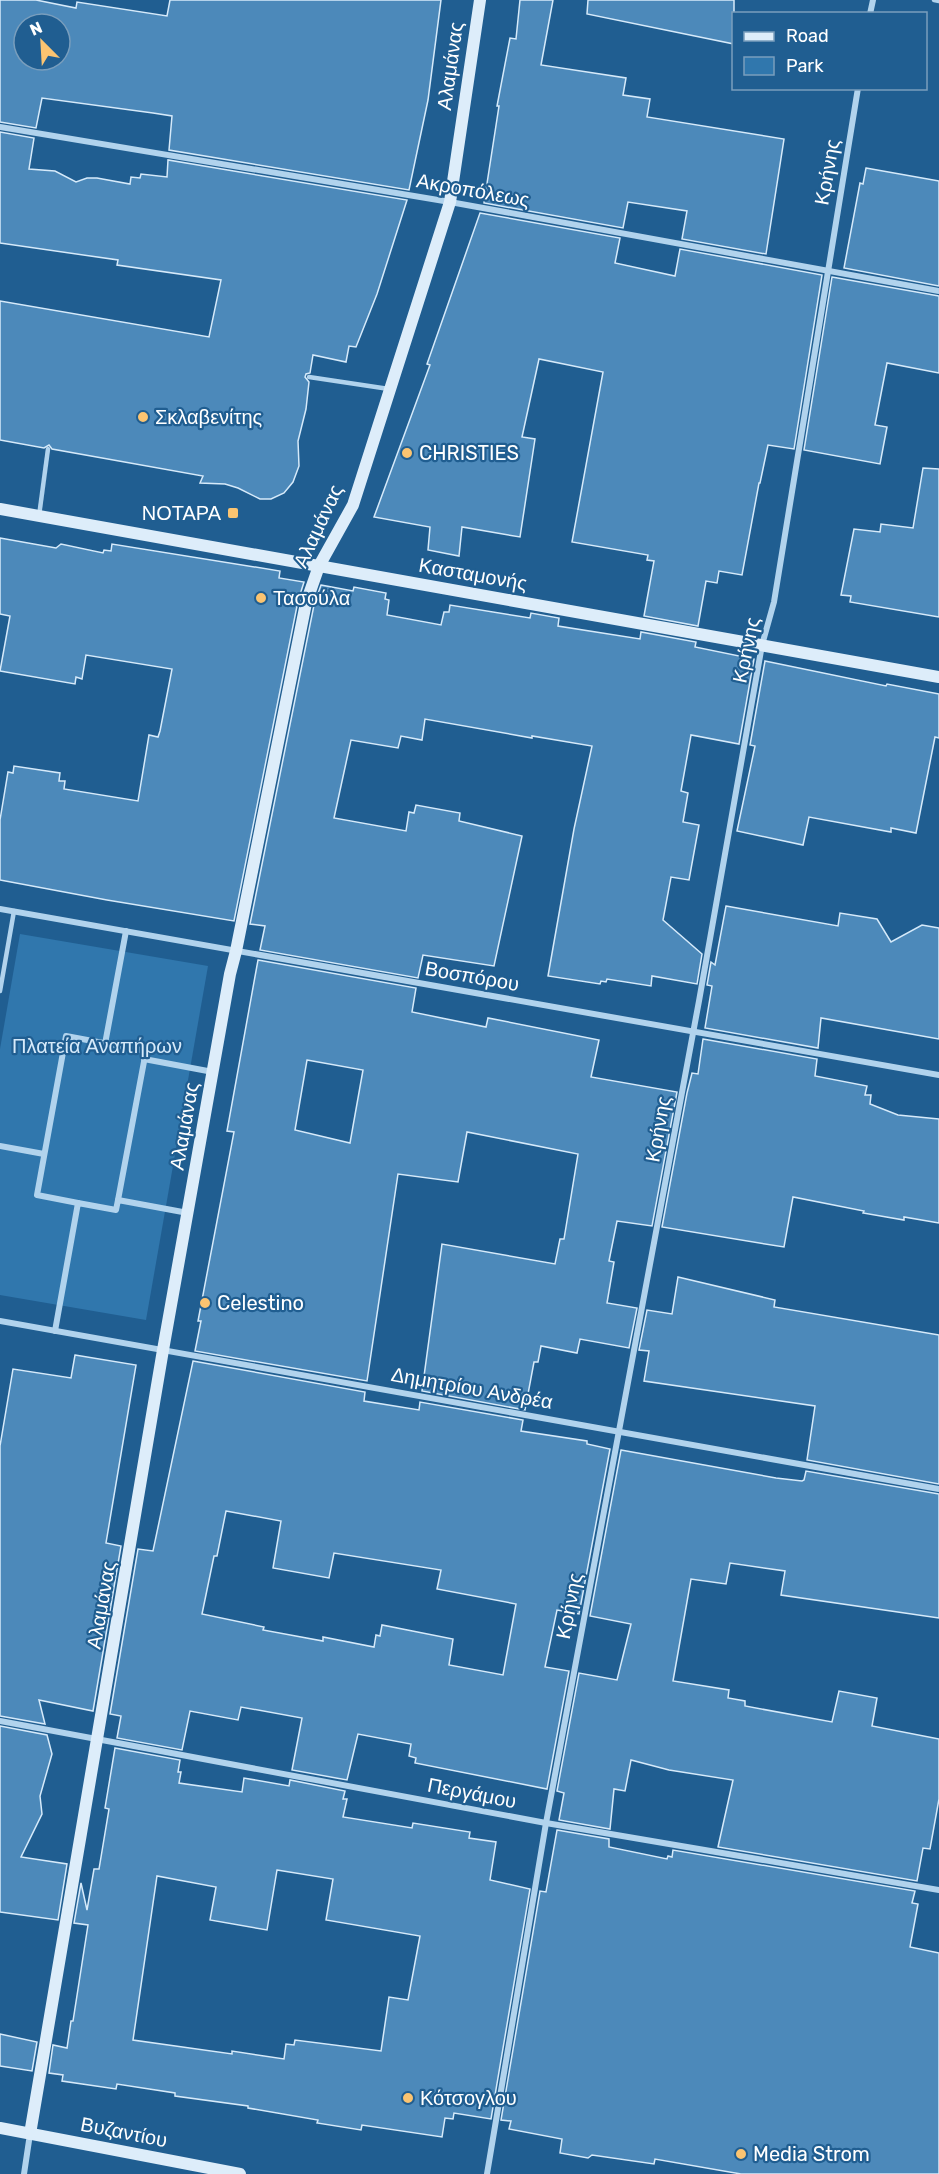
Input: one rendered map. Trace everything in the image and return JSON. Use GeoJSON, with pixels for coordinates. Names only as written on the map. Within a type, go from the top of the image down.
{"type":"FeatureCollection","features":[{"type":"Feature","properties":{"kind":"street","name":"Αλαμάνας"},"geometry":{"type":"LineString","coordinates":[[24,2174],[163,1350],[230,974],[306,603],[319,566],[353,505],[450,202],[480,0]]}},
{"type":"Feature","properties":{"kind":"street","name":"Κρήνης"},"geometry":{"type":"LineString","coordinates":[[487,2174],[546,1823],[693,1032],[762,645],[774,602],[858,90]]}},
{"type":"Feature","properties":{"kind":"street","name":"Ακροπόλεως"},"geometry":{"type":"LineString","coordinates":[[0,126],[450,202],[939,291]]}},
{"type":"Feature","properties":{"kind":"street","name":"Κασταμονής"},"geometry":{"type":"LineString","coordinates":[[0,509],[939,677]]}},
{"type":"Feature","properties":{"kind":"street","name":"Βοσπόρου"},"geometry":{"type":"LineString","coordinates":[[0,909],[939,1075]]}},
{"type":"Feature","properties":{"kind":"street"},"geometry":{"type":"LineString","coordinates":[[105,1044],[126,931]]}},
{"type":"Feature","properties":{"kind":"street"},"geometry":{"type":"LineString","coordinates":[[66,1036],[105,1044],[146,1051],[116,1210],[37,1195],[66,1036]]}},
{"type":"Feature","properties":{"kind":"street"},"geometry":{"type":"LineString","coordinates":[[144,1059],[213,1072]]}},
{"type":"Feature","properties":{"kind":"street"},"geometry":{"type":"LineString","coordinates":[[0,1146],[44,1154]]}},
{"type":"Feature","properties":{"kind":"street"},"geometry":{"type":"LineString","coordinates":[[118,1200],[189,1213]]}},
{"type":"Feature","properties":{"kind":"street"},"geometry":{"type":"LineString","coordinates":[[55,1331],[78,1203]]}},
{"type":"Feature","properties":{"kind":"street","name":"Δημητρίου Ανδρέα"},"geometry":{"type":"LineString","coordinates":[[0,1321],[939,1489]]}},
{"type":"Feature","properties":{"kind":"street","name":"Περγάμου"},"geometry":{"type":"LineString","coordinates":[[0,1721],[546,1823],[939,1890]]}},
{"type":"Feature","properties":{"kind":"street","name":"Βυζαντίου"},"geometry":{"type":"LineString","coordinates":[[0,2128],[240,2174]]}},
{"type":"Feature","properties":{"kind":"lane"},"geometry":{"type":"LineString","coordinates":[[934,0],[939,1]]}},
{"type":"Feature","properties":{"kind":"lane"},"geometry":{"type":"LineString","coordinates":[[309,378],[389,389]]}},
{"type":"Feature","properties":{"kind":"lane"},"geometry":{"type":"LineString","coordinates":[[39,516],[48,448]]}},
{"type":"Feature","properties":{"kind":"lane"},"geometry":{"type":"LineString","coordinates":[[0,991],[14,911]]}},
{"type":"Feature","properties":{"kind":"green space","name":"Πλατεία Αναπήρων"},"geometry":{"type":"Polygon","coordinates":[[[20,934],[208,966],[146,1320],[0,1295],[0,1049],[20,934]]]}},
{"type":"Feature","properties":{"kind":"building"},"geometry":{"type":"Polygon","coordinates":[[[0,0],[36,0],[76,8],[77,2],[167,16],[170,0],[441,0],[428,100],[409,190],[169,150],[172,116],[42,98],[36,128],[0,122],[0,0]]]}},
{"type":"Feature","properties":{"kind":"building"},"geometry":{"type":"Polygon","coordinates":[[[520,0],[553,0],[541,65],[626,78],[623,95],[650,99],[647,117],[784,139],[766,254],[682,239],[687,211],[628,202],[623,228],[484,203],[499,106],[497,106],[510,38],[516,39],[520,0]]]}},
{"type":"Feature","properties":{"kind":"building"},"geometry":{"type":"Polygon","coordinates":[[[588,0],[734,0],[732,44],[587,14],[588,0]]]}},
{"type":"Feature","properties":{"kind":"building"},"geometry":{"type":"Polygon","coordinates":[[[0,132],[34,138],[29,169],[55,171],[76,182],[87,178],[97,178],[130,184],[131,177],[140,178],[141,174],[167,177],[168,160],[407,200],[377,294],[356,347],[349,346],[346,362],[313,355],[310,373],[305,377],[309,382],[306,409],[298,441],[299,466],[293,482],[284,493],[271,499],[260,499],[225,484],[200,483],[203,476],[52,449],[49,445],[44,448],[0,440],[0,301],[209,337],[221,280],[117,265],[118,260],[0,243],[0,132]]]}},
{"type":"Feature","properties":{"kind":"building"},"geometry":{"type":"Polygon","coordinates":[[[866,168],[939,181],[939,286],[844,268],[860,183],[863,184],[866,168]]]}},
{"type":"Feature","properties":{"kind":"building"},"geometry":{"type":"Polygon","coordinates":[[[480,213],[620,238],[615,263],[675,276],[680,249],[822,275],[794,449],[768,445],[742,575],[719,571],[717,583],[706,581],[698,626],[644,616],[654,561],[647,560],[648,555],[572,542],[603,372],[539,359],[522,437],[535,439],[520,537],[462,527],[459,556],[428,550],[430,527],[374,517],[430,365],[427,364],[480,213]]]}},
{"type":"Feature","properties":{"kind":"building"},"geometry":{"type":"Polygon","coordinates":[[[832,277],[939,296],[939,373],[887,363],[875,425],[887,427],[880,464],[804,450],[832,277]]]}},
{"type":"Feature","properties":{"kind":"building"},"geometry":{"type":"Polygon","coordinates":[[[923,468],[939,469],[939,617],[850,602],[851,596],[841,595],[854,529],[880,532],[881,524],[913,528],[923,468]]]}},
{"type":"Feature","properties":{"kind":"building"},"geometry":{"type":"Polygon","coordinates":[[[0,538],[56,548],[61,544],[103,553],[104,550],[111,551],[112,544],[280,571],[279,578],[304,582],[298,601],[234,921],[0,880],[0,820],[8,772],[13,773],[14,766],[60,773],[59,781],[65,781],[64,789],[138,801],[149,735],[158,737],[172,669],[86,655],[82,679],[76,677],[75,684],[0,671],[10,616],[0,614],[0,538]]]}},
{"type":"Feature","properties":{"kind":"building"},"geometry":{"type":"Polygon","coordinates":[[[321,585],[353,591],[354,587],[386,593],[385,599],[389,600],[387,615],[441,625],[444,612],[449,612],[450,605],[530,618],[531,613],[559,618],[558,626],[640,639],[641,632],[696,642],[695,647],[754,659],[739,744],[691,735],[681,791],[688,793],[683,822],[699,825],[689,880],[671,877],[663,920],[702,954],[697,984],[652,976],[651,986],[607,979],[606,982],[601,981],[600,984],[548,976],[574,829],[592,746],[425,719],[422,740],[401,736],[398,748],[351,740],[334,818],[406,831],[409,812],[414,813],[416,805],[460,813],[459,821],[522,836],[494,966],[423,955],[418,978],[260,950],[265,926],[250,924],[314,605],[321,585]]]}},
{"type":"Feature","properties":{"kind":"building"},"geometry":{"type":"Polygon","coordinates":[[[765,661],[886,686],[887,684],[939,694],[939,738],[935,737],[916,833],[891,828],[891,832],[809,817],[803,845],[737,831],[755,746],[750,745],[765,661]]]}},
{"type":"Feature","properties":{"kind":"building"},"geometry":{"type":"Polygon","coordinates":[[[726,906],[838,926],[840,913],[877,919],[891,942],[922,925],[939,928],[939,1039],[821,1018],[818,1048],[705,1028],[712,986],[707,985],[711,962],[715,965],[726,906]]]}},
{"type":"Feature","properties":{"kind":"building"},"geometry":{"type":"Polygon","coordinates":[[[258,960],[416,988],[412,1012],[486,1027],[488,1018],[599,1040],[591,1077],[677,1092],[652,1226],[617,1221],[609,1261],[614,1262],[607,1303],[637,1308],[629,1348],[580,1339],[577,1353],[541,1346],[538,1362],[534,1362],[525,1410],[422,1391],[442,1244],[555,1264],[560,1239],[564,1239],[578,1154],[467,1132],[458,1182],[398,1174],[367,1381],[195,1351],[201,1321],[198,1321],[234,1132],[227,1131],[258,960]],[[307,1060],[295,1130],[350,1143],[363,1070],[307,1060]]]}},
{"type":"Feature","properties":{"kind":"building"},"geometry":{"type":"Polygon","coordinates":[[[703,1039],[817,1059],[815,1076],[867,1086],[865,1095],[871,1095],[870,1104],[898,1115],[939,1119],[939,1223],[863,1213],[864,1211],[793,1197],[784,1247],[662,1227],[687,1093],[692,1073],[698,1074],[703,1039]]]}},
{"type":"Feature","properties":{"kind":"building"},"geometry":{"type":"Polygon","coordinates":[[[678,1277],[775,1300],[774,1307],[939,1335],[939,1484],[807,1460],[815,1406],[644,1381],[649,1351],[639,1350],[647,1310],[672,1314],[678,1277]]]}},
{"type":"Feature","properties":{"kind":"building"},"geometry":{"type":"Polygon","coordinates":[[[75,1355],[136,1365],[106,1543],[121,1546],[93,1711],[39,1700],[45,1724],[0,1716],[0,1446],[13,1369],[71,1378],[75,1355]]]}},
{"type":"Feature","properties":{"kind":"building"},"geometry":{"type":"Polygon","coordinates":[[[193,1361],[365,1392],[364,1401],[419,1410],[420,1402],[523,1420],[521,1431],[587,1441],[587,1444],[610,1449],[579,1614],[557,1610],[545,1667],[569,1671],[547,1789],[415,1763],[416,1758],[409,1756],[411,1744],[358,1734],[347,1780],[292,1770],[302,1718],[241,1707],[238,1720],[190,1711],[182,1750],[117,1738],[121,1716],[110,1714],[138,1549],[153,1551],[193,1361]],[[226,1511],[202,1614],[264,1627],[263,1630],[323,1641],[323,1637],[374,1647],[376,1635],[380,1636],[382,1625],[453,1639],[449,1665],[503,1675],[516,1604],[437,1589],[441,1570],[334,1553],[329,1578],[273,1568],[281,1521],[226,1511]]]}},
{"type":"Feature","properties":{"kind":"building"},"geometry":{"type":"Polygon","coordinates":[[[621,1450],[776,1478],[802,1481],[806,1471],[939,1494],[939,1618],[781,1595],[785,1571],[730,1563],[726,1584],[691,1579],[673,1681],[729,1690],[728,1698],[745,1701],[745,1706],[832,1722],[839,1691],[877,1698],[872,1726],[939,1739],[939,1799],[930,1849],[923,1848],[917,1881],[718,1847],[733,1780],[669,1770],[631,1760],[625,1791],[614,1789],[610,1829],[559,1820],[564,1793],[557,1791],[579,1673],[617,1680],[631,1624],[590,1616],[621,1450]]]}},
{"type":"Feature","properties":{"kind":"building"},"geometry":{"type":"Polygon","coordinates":[[[0,1726],[47,1735],[52,1754],[40,1796],[42,1814],[21,1857],[67,1864],[58,1920],[0,1912],[0,1726]]]}},
{"type":"Feature","properties":{"kind":"building"},"geometry":{"type":"Polygon","coordinates":[[[115,1748],[180,1760],[179,1783],[242,1792],[244,1778],[289,1786],[290,1780],[345,1791],[343,1799],[347,1799],[343,1817],[412,1828],[413,1823],[470,1832],[469,1838],[496,1842],[490,1880],[530,1889],[491,2119],[454,2113],[453,2119],[445,2118],[442,2137],[362,2125],[361,2130],[317,2123],[318,2120],[248,2108],[248,2106],[175,2096],[175,2093],[117,2084],[116,2089],[62,2081],[63,2075],[49,2073],[53,2045],[67,2048],[71,2021],[73,2021],[88,1925],[74,1923],[81,1883],[87,1910],[94,1869],[99,1869],[109,1809],[105,1808],[115,1748]],[[277,1870],[267,1930],[210,1920],[216,1887],[157,1876],[133,2040],[284,2059],[286,2044],[294,2045],[295,2040],[381,2051],[389,1997],[408,2000],[420,1936],[326,1920],[333,1879],[277,1870]]]}},
{"type":"Feature","properties":{"kind":"building"},"geometry":{"type":"Polygon","coordinates":[[[557,1830],[609,1839],[609,1847],[667,1859],[668,1856],[672,1857],[673,1850],[915,1891],[912,1903],[918,1904],[910,1947],[939,1953],[939,2174],[741,2174],[655,2159],[654,2164],[592,2155],[588,2158],[560,2153],[562,2139],[509,2129],[511,2121],[501,2120],[540,1891],[546,1892],[557,1830]]]}},
{"type":"Feature","properties":{"kind":"building"},"geometry":{"type":"Polygon","coordinates":[[[0,2034],[37,2042],[32,2071],[0,2066],[0,2034]]]}},
{"type":"Feature","properties":{"kind":"place","name":"Σκλαβενίτης"},"geometry":{"type":"Point","coordinates":[143,417]}},
{"type":"Feature","properties":{"kind":"place","name":"CHRISTIES"},"geometry":{"type":"Point","coordinates":[407,453]}},
{"type":"Feature","properties":{"kind":"place","name":"ΝΟΤΑΡΑ"},"geometry":{"type":"Point","coordinates":[233,513]}},
{"type":"Feature","properties":{"kind":"place","name":"Τασούλα"},"geometry":{"type":"Point","coordinates":[261,598]}},
{"type":"Feature","properties":{"kind":"place","name":"Celestino"},"geometry":{"type":"Point","coordinates":[205,1303]}},
{"type":"Feature","properties":{"kind":"place","name":"Κότσογλου"},"geometry":{"type":"Point","coordinates":[408,2098]}},
{"type":"Feature","properties":{"kind":"place","name":"Media Strom"},"geometry":{"type":"Point","coordinates":[741,2154]}}]}
